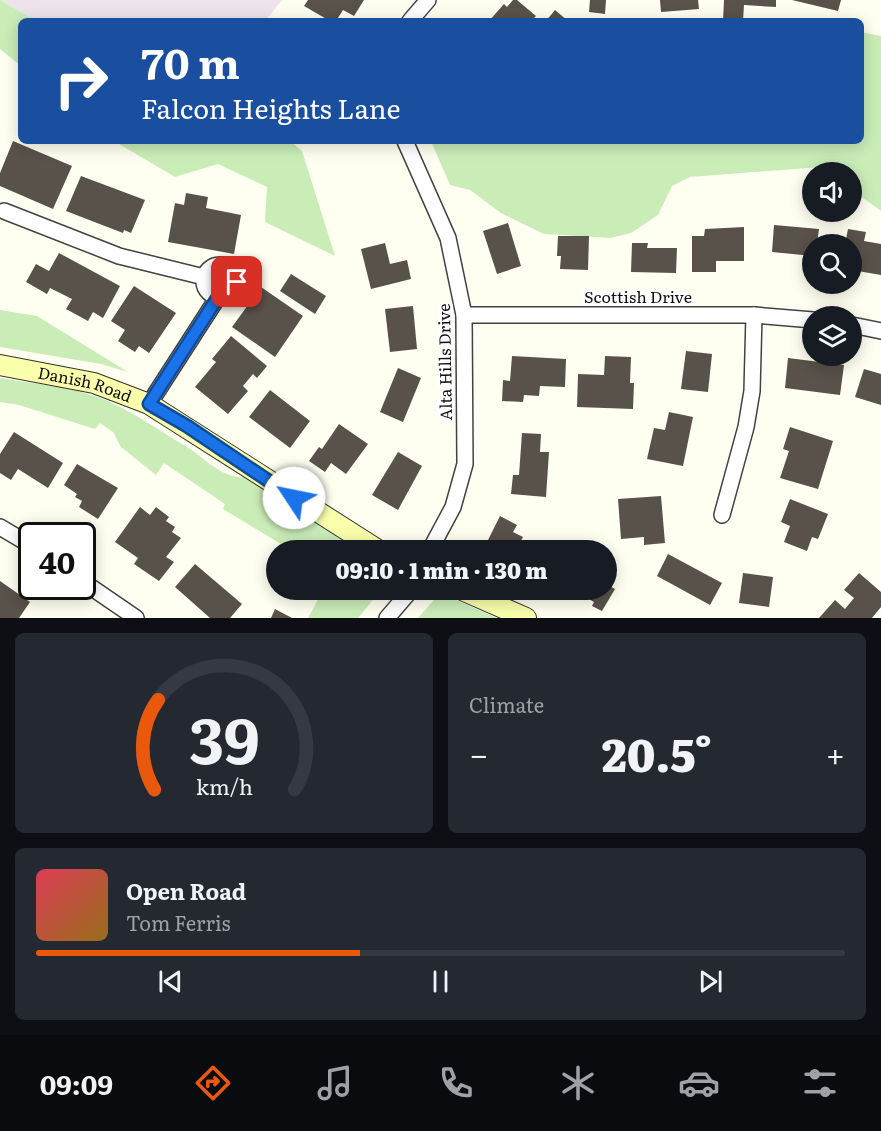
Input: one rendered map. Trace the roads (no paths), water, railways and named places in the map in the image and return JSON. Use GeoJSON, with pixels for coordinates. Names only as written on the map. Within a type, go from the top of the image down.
{"type":"FeatureCollection","features":[{"type":"Feature","properties":{"kind":"street"},"geometry":{"type":"LineString","coordinates":[[413,18],[428,0]]}},
{"type":"Feature","properties":{"kind":"street","name":"Alta Hills Drive"},"geometry":{"type":"LineString","coordinates":[[406,144],[448,238],[464,315],[465,464],[453,507],[435,540]]}},
{"type":"Feature","properties":{"kind":"street"},"geometry":{"type":"LineString","coordinates":[[4,212],[119,256],[204,277]]}},
{"type":"Feature","properties":{"kind":"street"},"geometry":{"type":"LineString","coordinates":[[149,404],[218,297],[232,292],[237,282],[234,272],[220,264],[210,268],[204,277],[205,288],[218,297]]}},
{"type":"Feature","properties":{"kind":"street","name":"Scottish Drive"},"geometry":{"type":"LineString","coordinates":[[464,315],[754,315],[802,319]]}},
{"type":"Feature","properties":{"kind":"street"},"geometry":{"type":"LineString","coordinates":[[722,515],[746,427],[752,391],[754,315]]}},
{"type":"Feature","properties":{"kind":"street"},"geometry":{"type":"LineString","coordinates":[[862,327],[881,331]]}},
{"type":"Feature","properties":{"kind":"street","name":"Danish Road"},"geometry":{"type":"LineString","coordinates":[[0,365],[94,383],[149,404],[187,426],[294,498],[362,540]]}},
{"type":"Feature","properties":{"kind":"street"},"geometry":{"type":"LineString","coordinates":[[0,527],[18,538]]}},
{"type":"Feature","properties":{"kind":"street"},"geometry":{"type":"LineString","coordinates":[[96,591],[136,618]]}},
{"type":"Feature","properties":{"kind":"street"},"geometry":{"type":"LineString","coordinates":[[387,618],[402,600]]}},
{"type":"Feature","properties":{"kind":"street"},"geometry":{"type":"LineString","coordinates":[[485,600],[526,618]]}}]}
